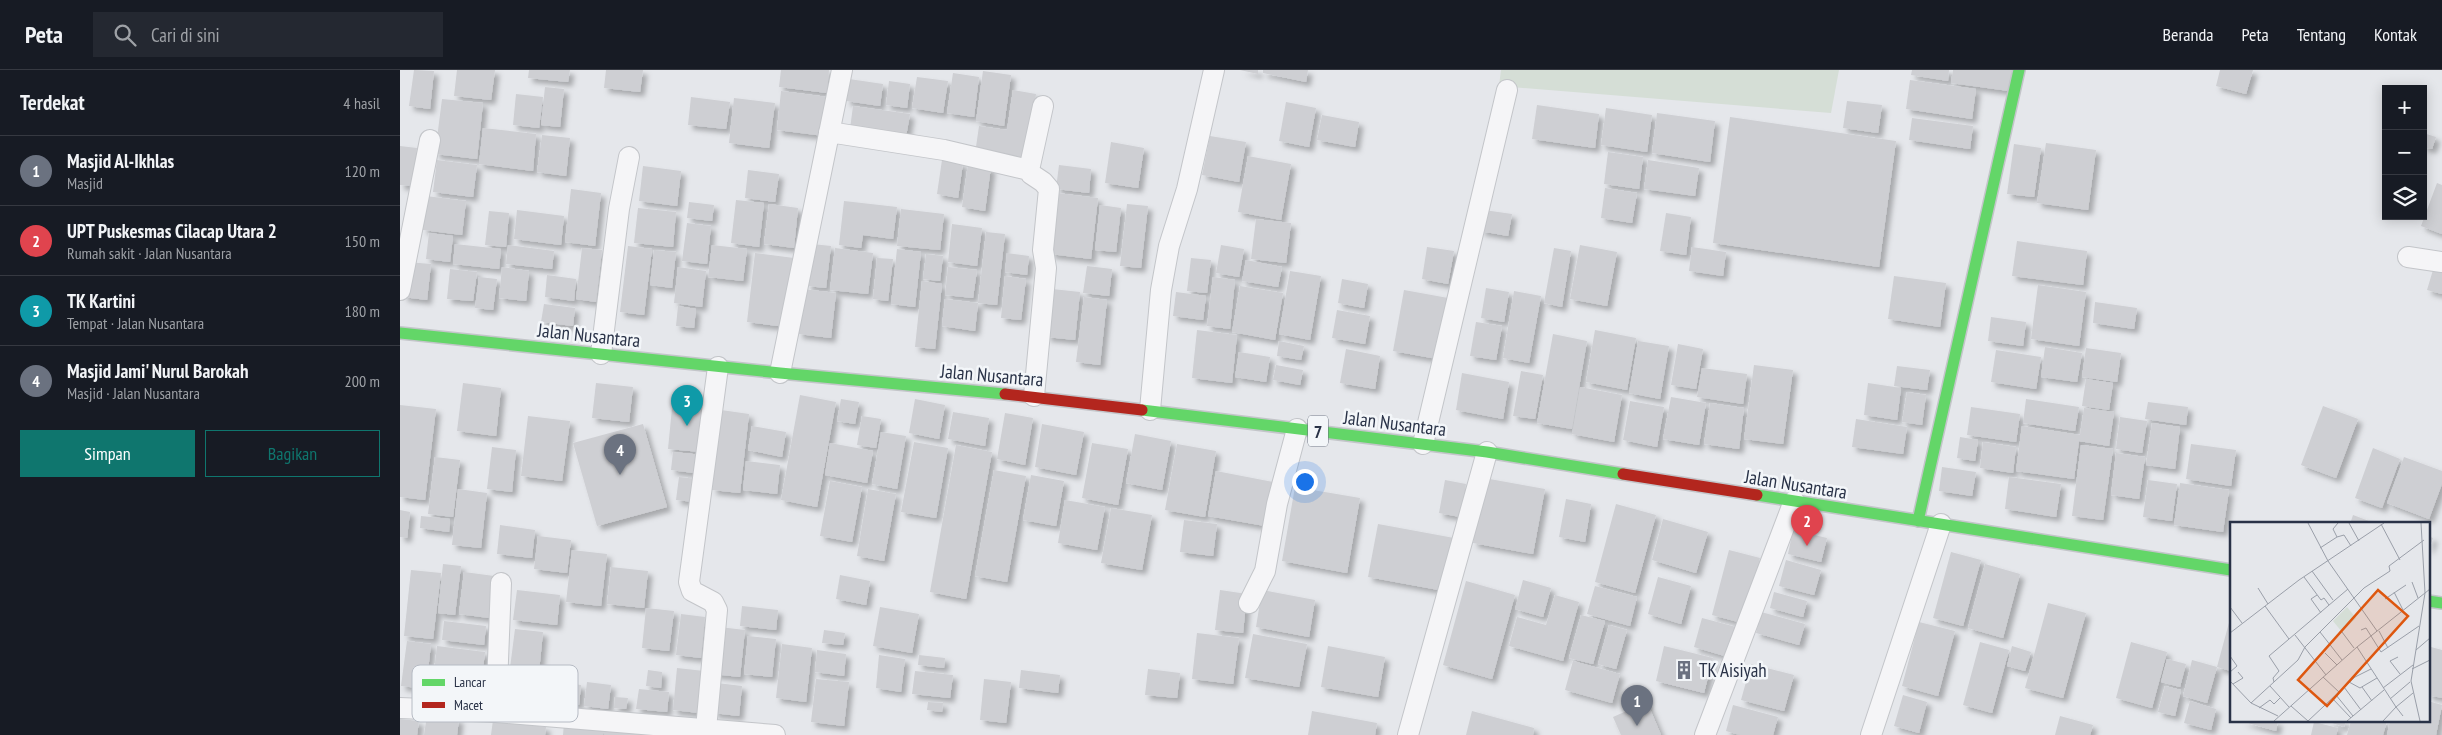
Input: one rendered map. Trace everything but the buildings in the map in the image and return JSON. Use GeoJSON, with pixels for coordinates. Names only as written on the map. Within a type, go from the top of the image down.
{"type":"FeatureCollection","features":[{"type":"Feature","properties":{"kind":"main road"},"geometry":{"type":"LineString","coordinates":[[1918,521],[2019,70]]}},
{"type":"Feature","properties":{"kind":"main road","name":"Jalan Nusantara"},"geometry":{"type":"LineString","coordinates":[[400,333],[718,367],[1034,396],[1487,452],[2230,570]]}},
{"type":"Feature","properties":{"kind":"street"},"geometry":{"type":"LineString","coordinates":[[780,373],[842,70]]}},
{"type":"Feature","properties":{"kind":"street"},"geometry":{"type":"LineString","coordinates":[[1150,410],[1161,290],[1170,246],[1194,161],[1214,70]]}},
{"type":"Feature","properties":{"kind":"street"},"geometry":{"type":"LineString","coordinates":[[1422,444],[1507,90]]}},
{"type":"Feature","properties":{"kind":"street"},"geometry":{"type":"LineString","coordinates":[[1029,170],[1043,106]]}},
{"type":"Feature","properties":{"kind":"street"},"geometry":{"type":"LineString","coordinates":[[829,132],[939,149],[1029,170],[1031,174],[1045,184],[1050,195],[1043,250],[1046,268],[1034,396]]}},
{"type":"Feature","properties":{"kind":"street"},"geometry":{"type":"LineString","coordinates":[[400,290],[430,140]]}},
{"type":"Feature","properties":{"kind":"street"},"geometry":{"type":"LineString","coordinates":[[601,354],[619,210],[629,157]]}},
{"type":"Feature","properties":{"kind":"street"},"geometry":{"type":"LineString","coordinates":[[2408,258],[2442,262]]}},
{"type":"Feature","properties":{"kind":"street"},"geometry":{"type":"LineString","coordinates":[[706,729],[717,610],[713,602],[692,590],[690,582],[718,367]]}},
{"type":"Feature","properties":{"kind":"street"},"geometry":{"type":"LineString","coordinates":[[1250,604],[1265,571],[1277,504],[1298,429]]}},
{"type":"Feature","properties":{"kind":"street"},"geometry":{"type":"LineString","coordinates":[[1408,735],[1487,452]]}},
{"type":"Feature","properties":{"kind":"street"},"geometry":{"type":"LineString","coordinates":[[1705,735],[1794,501]]}},
{"type":"Feature","properties":{"kind":"street"},"geometry":{"type":"LineString","coordinates":[[1871,735],[1941,524]]}},
{"type":"Feature","properties":{"kind":"street"},"geometry":{"type":"LineString","coordinates":[[498,665],[501,583]]}},
{"type":"Feature","properties":{"kind":"street"},"geometry":{"type":"LineString","coordinates":[[542,722],[560,726],[647,730],[706,729],[775,735]]}},
{"type":"Feature","properties":{"kind":"shaded area"},"geometry":{"type":"Polygon","coordinates":[[[1501,70],[1839,70],[1831,113],[1499,86],[1501,70]]]}},
{"type":"Feature","properties":{"kind":"traffic: fast"},"geometry":{"type":"LineString","coordinates":[[1918,521],[2019,70]]}},
{"type":"Feature","properties":{"kind":"traffic: fast"},"geometry":{"type":"LineString","coordinates":[[400,333],[780,373],[1005,394]]}},
{"type":"Feature","properties":{"kind":"traffic: fast"},"geometry":{"type":"LineString","coordinates":[[1142,410],[1487,452],[1623,474]]}},
{"type":"Feature","properties":{"kind":"traffic: fast"},"geometry":{"type":"LineString","coordinates":[[1757,495],[2230,570]]}},
{"type":"Feature","properties":{"kind":"traffic: fast"},"geometry":{"type":"LineString","coordinates":[[2430,601],[2442,603]]}},
{"type":"Feature","properties":{"kind":"traffic: jam"},"geometry":{"type":"LineString","coordinates":[[1005,394],[1142,410]]}},
{"type":"Feature","properties":{"kind":"traffic: jam"},"geometry":{"type":"LineString","coordinates":[[1623,474],[1757,495]]}},
{"type":"Feature","properties":{"kind":"place","name":"TK Kartini"},"geometry":{"type":"Point","coordinates":[687,426]}},
{"type":"Feature","properties":{"kind":"place","name":"Masjid Jami' Nurul Barokah"},"geometry":{"type":"Point","coordinates":[620,475]}},
{"type":"Feature","properties":{"kind":"place","name":"UPT Puskesmas Cilacap Utara 2"},"geometry":{"type":"Point","coordinates":[1807,546]}},
{"type":"Feature","properties":{"kind":"place","name":"TK Aisiyah"},"geometry":{"type":"Point","coordinates":[1684,670]}},
{"type":"Feature","properties":{"kind":"place","name":"Masjid Al-Ikhlas"},"geometry":{"type":"Point","coordinates":[1637,726]}}]}
